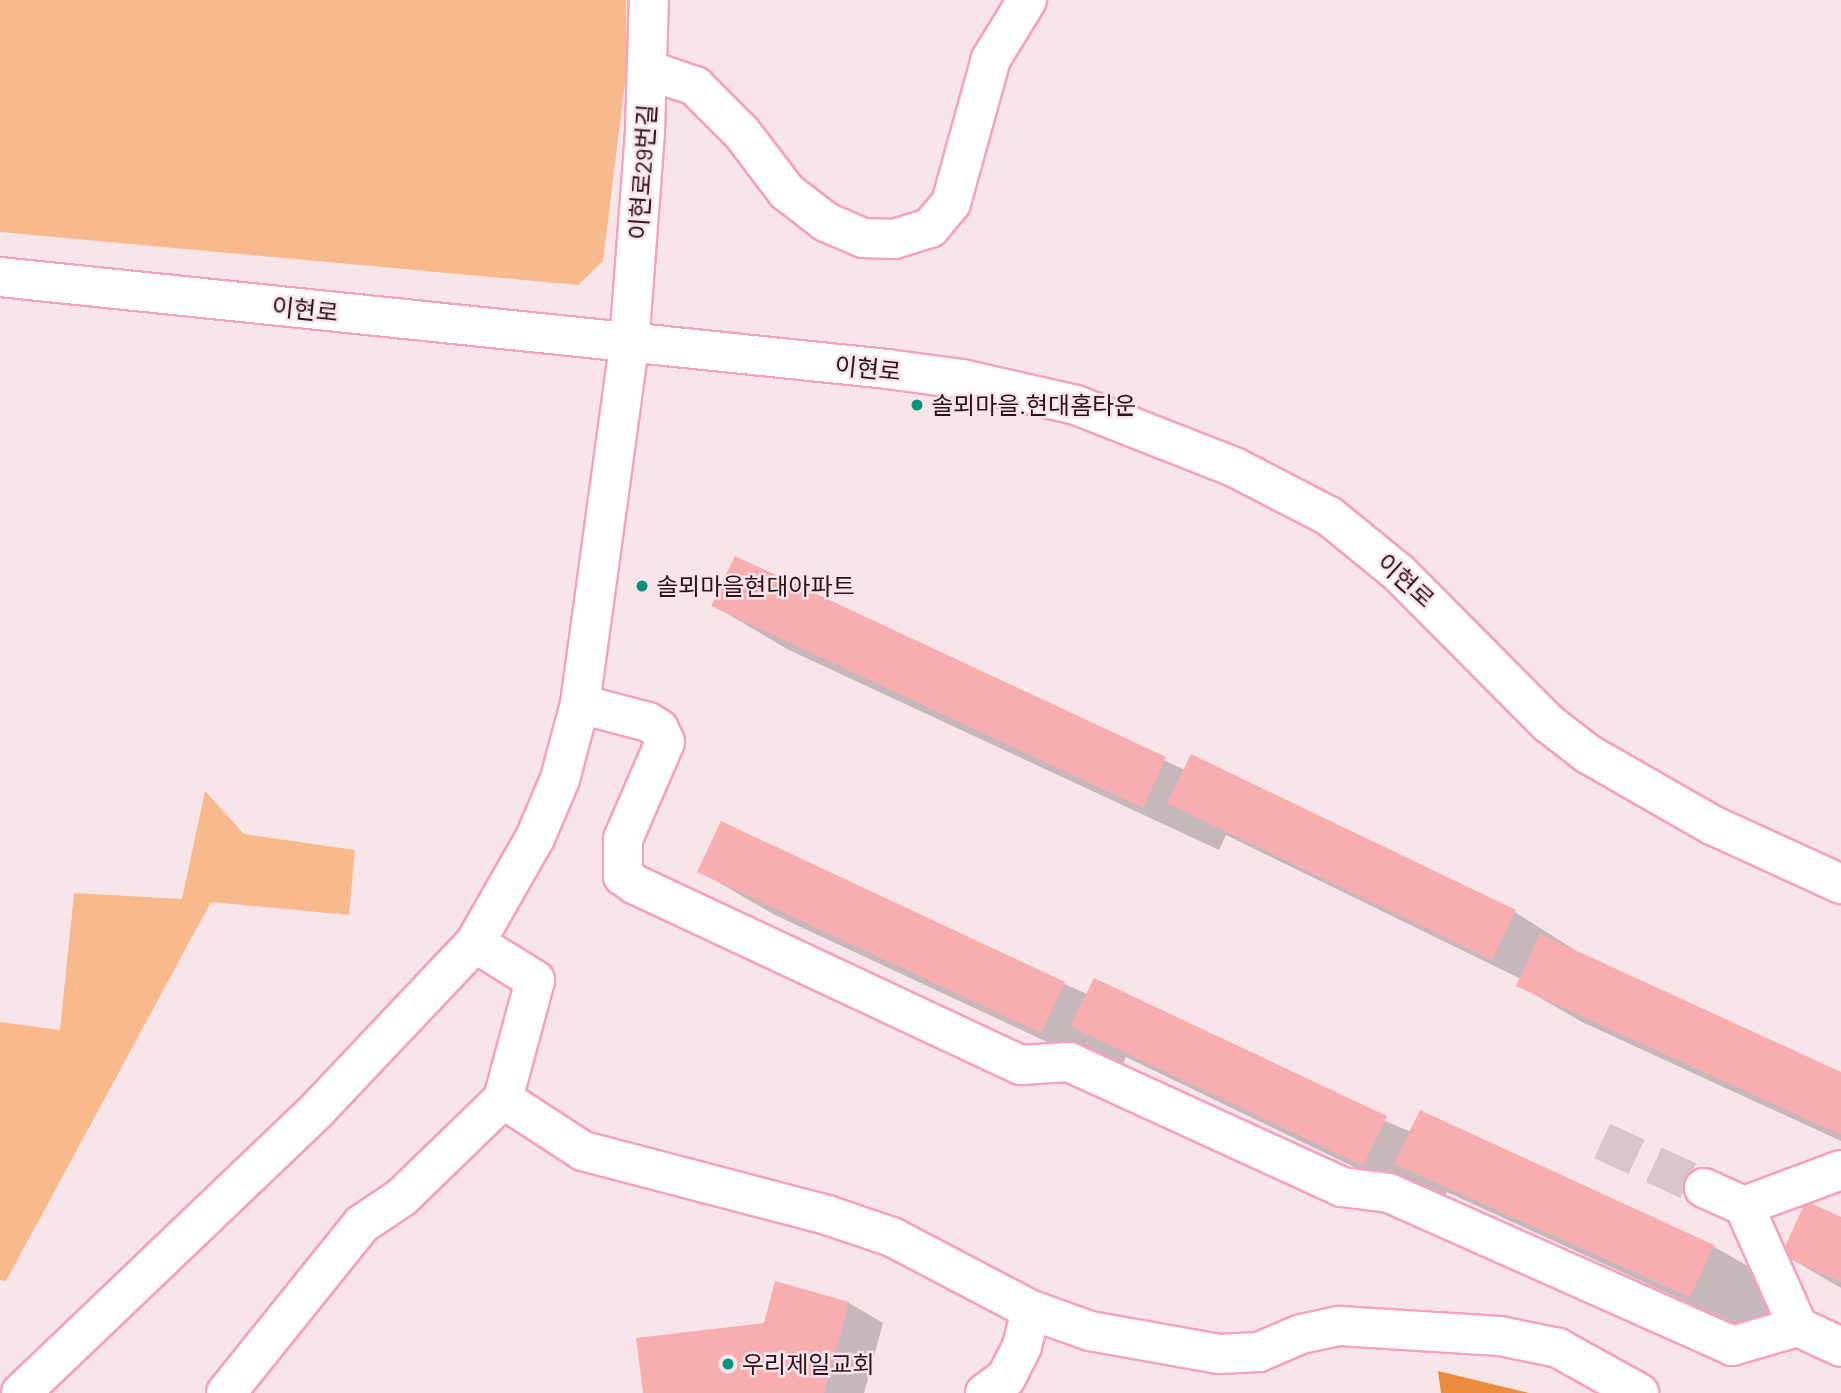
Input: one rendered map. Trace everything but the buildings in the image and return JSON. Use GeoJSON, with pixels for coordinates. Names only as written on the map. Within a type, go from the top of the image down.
{"type":"FeatureCollection","features":[{"type":"Feature","properties":{"kind":"street","name":"이현로29번길"},"geometry":{"type":"LineString","coordinates":[[21,1393],[317,1110],[475,943],[536,838],[560,779],[580,704],[629,345],[648,70],[649,0]]}},
{"type":"Feature","properties":{"kind":"street"},"geometry":{"type":"LineString","coordinates":[[648,70],[695,86],[742,133],[787,192],[826,222],[863,238],[894,239],[930,228],[951,203],[974,109],[992,59],[1027,0]]}},
{"type":"Feature","properties":{"kind":"street","name":"이현로"},"geometry":{"type":"LineString","coordinates":[[0,277],[629,345],[887,369],[1021,391],[1142,428],[1234,467],[1329,516],[1364,543],[1459,629],[1548,723],[1588,754],[1712,825],[1841,884]]}},
{"type":"Feature","properties":{"kind":"street"},"geometry":{"type":"LineString","coordinates":[[580,704],[648,722],[659,729],[664,742],[623,839],[623,876],[634,884],[1021,1065],[1069,1062],[1342,1188],[1390,1193],[1732,1346],[1798,1327],[1841,1347]]}},
{"type":"Feature","properties":{"kind":"street"},"geometry":{"type":"LineString","coordinates":[[226,1393],[362,1224],[402,1197],[503,1099],[535,980],[475,943]]}},
{"type":"Feature","properties":{"kind":"street"},"geometry":{"type":"LineString","coordinates":[[503,1099],[583,1152],[892,1237],[1031,1310],[1090,1331],[1219,1354],[1259,1352],[1301,1335],[1340,1326],[1500,1336],[1558,1348],[1639,1393]]}},
{"type":"Feature","properties":{"kind":"street"},"geometry":{"type":"LineString","coordinates":[[1744,1206],[1841,1170]]}},
{"type":"Feature","properties":{"kind":"street"},"geometry":{"type":"LineString","coordinates":[[1704,1188],[1744,1206],[1798,1327]]}},
{"type":"Feature","properties":{"kind":"street"},"geometry":{"type":"LineString","coordinates":[[985,1393],[1006,1378],[1022,1346],[1031,1310]]}},
{"type":"Feature","properties":{"kind":"shaded area"},"geometry":{"type":"Polygon","coordinates":[[[0,0],[626,0],[627,66],[603,261],[578,285],[0,232],[0,0]]]}},
{"type":"Feature","properties":{"kind":"shaded area"},"geometry":{"type":"Polygon","coordinates":[[[205,791],[244,834],[355,850],[349,915],[211,902],[6,1281],[0,1280],[0,1022],[60,1030],[74,893],[182,899],[205,791]]]}},
{"type":"Feature","properties":{"kind":"shaded area"},"geometry":{"type":"Polygon","coordinates":[[[1438,1371],[1529,1393],[1441,1393],[1438,1371]]]}},
{"type":"Feature","properties":{"kind":"tunnel"},"geometry":{"type":"LineString","coordinates":[[1602,1141],[1704,1188]]}},
{"type":"Feature","properties":{"kind":"place","name":"솔뫼마을.현대홈타운"},"geometry":{"type":"Point","coordinates":[917,405]}},
{"type":"Feature","properties":{"kind":"place","name":"솔뫼마을현대아파트"},"geometry":{"type":"Point","coordinates":[642,586]}},
{"type":"Feature","properties":{"kind":"place","name":"우리제일교회"},"geometry":{"type":"Point","coordinates":[728,1364]}}]}
